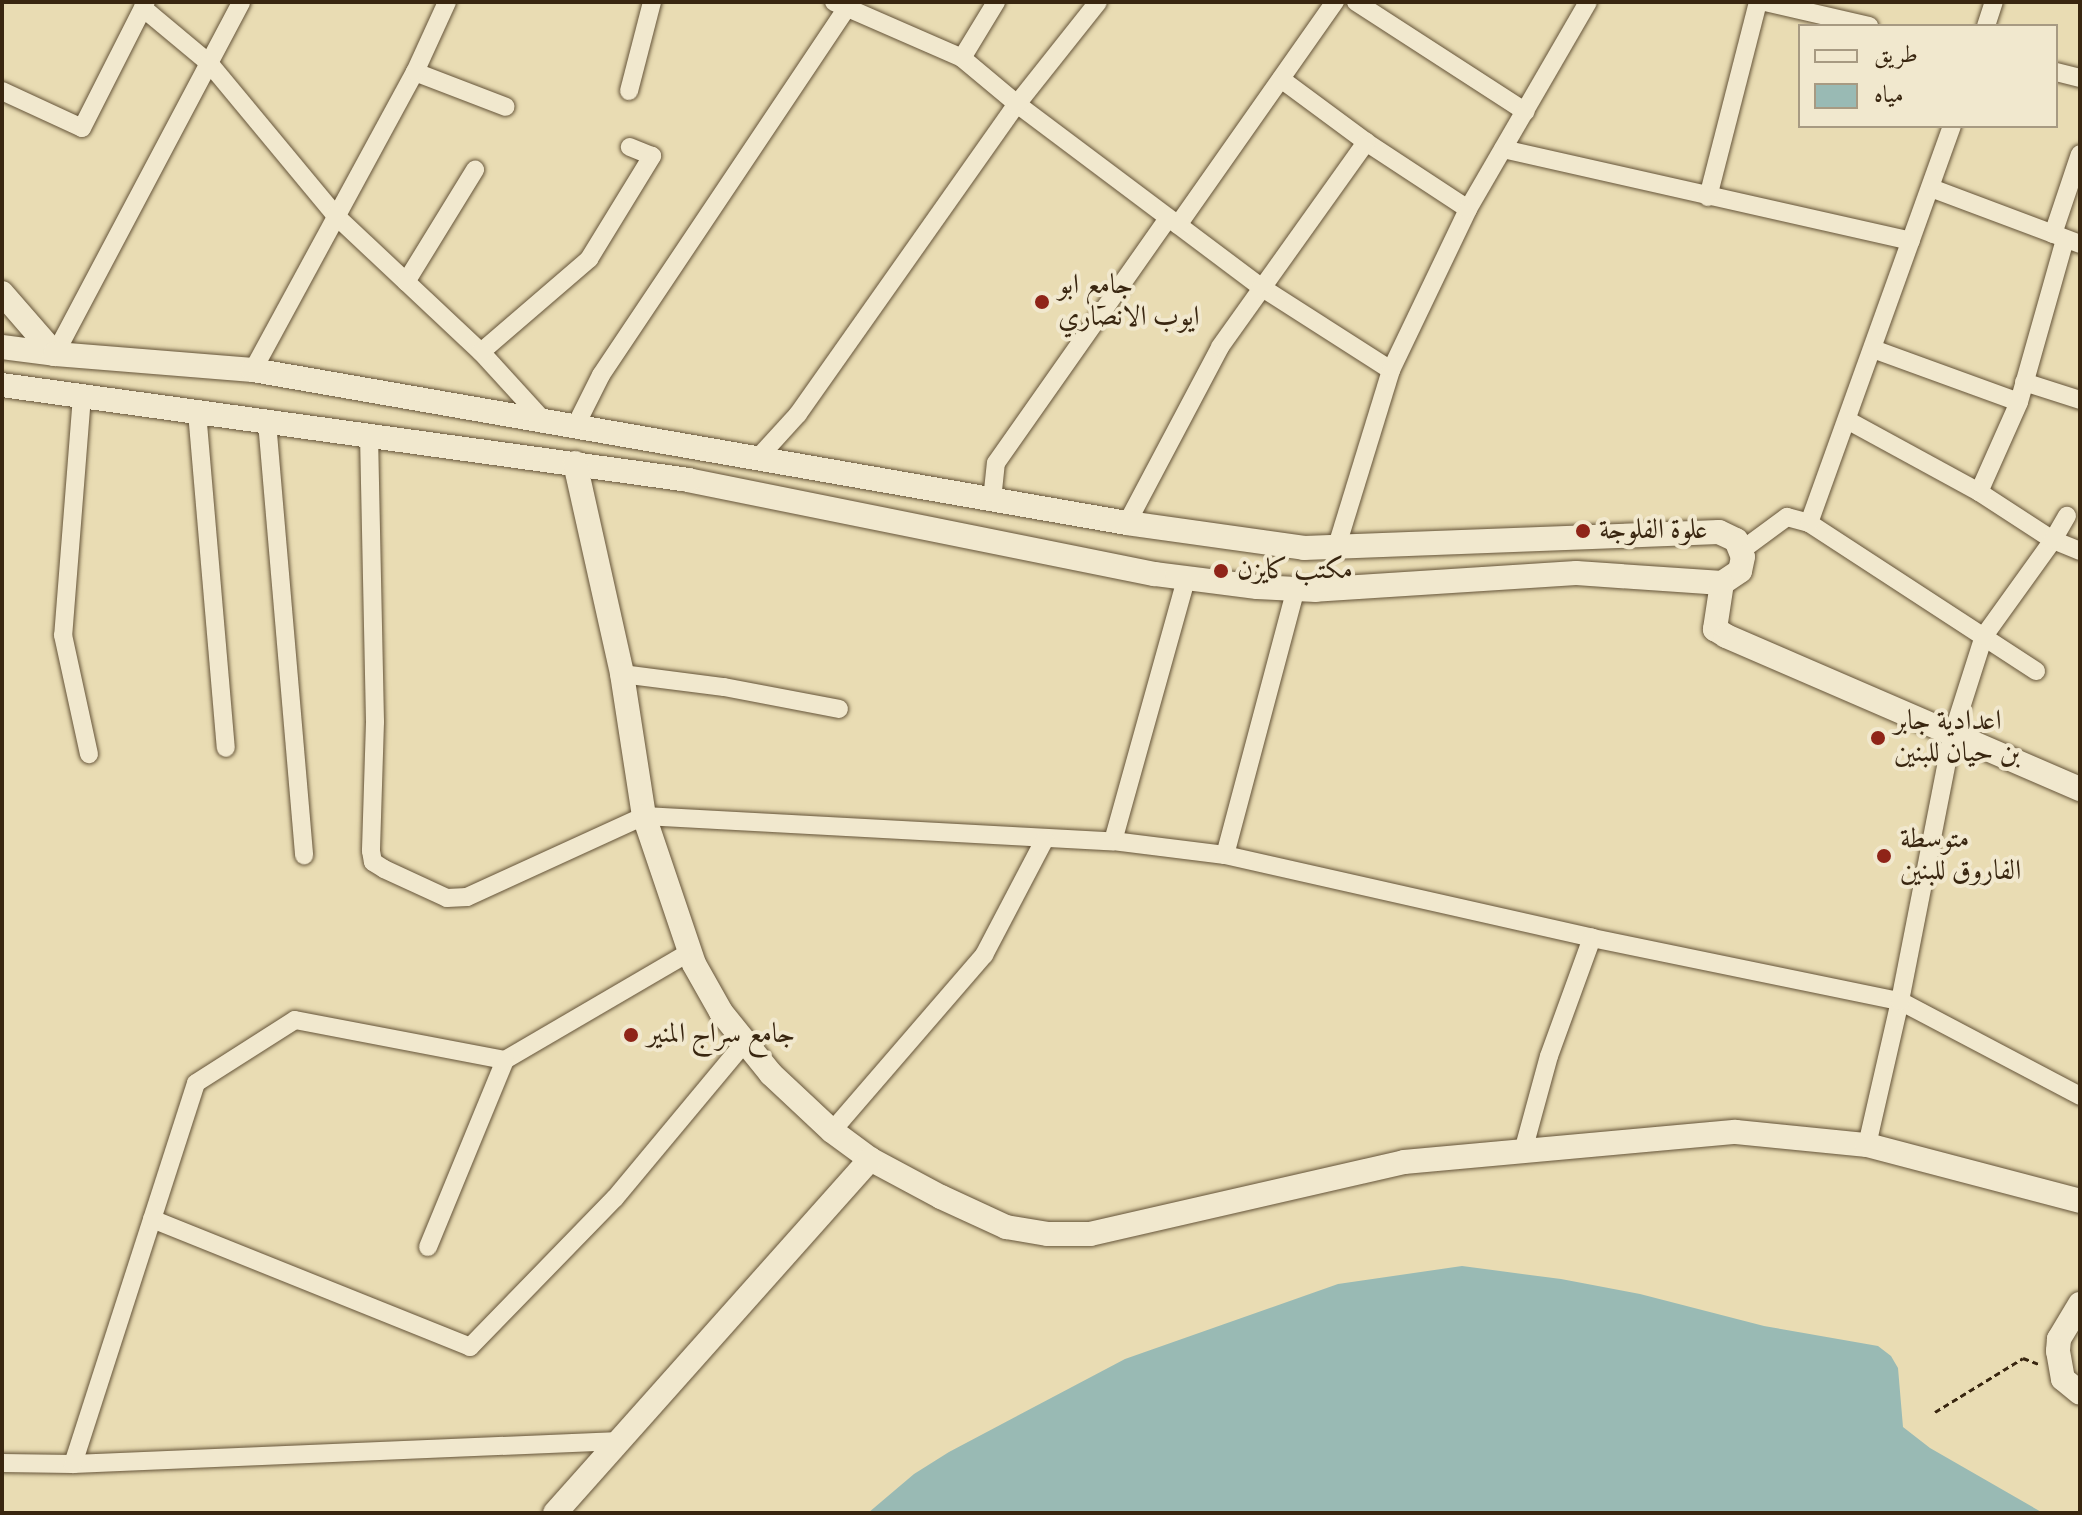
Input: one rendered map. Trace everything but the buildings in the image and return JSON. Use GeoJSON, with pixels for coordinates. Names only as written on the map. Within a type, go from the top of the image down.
{"type":"FeatureCollection","features":[{"type":"Feature","properties":{"kind":"street"},"geometry":{"type":"LineString","coordinates":[[55,354],[241,2]]}},
{"type":"Feature","properties":{"kind":"street"},"geometry":{"type":"LineString","coordinates":[[253,370],[415,72],[447,2]]}},
{"type":"Feature","properties":{"kind":"street"},"geometry":{"type":"LineString","coordinates":[[629,91],[652,2]]}},
{"type":"Feature","properties":{"kind":"street"},"geometry":{"type":"LineString","coordinates":[[962,58],[996,2]]}},
{"type":"Feature","properties":{"kind":"street"},"geometry":{"type":"LineString","coordinates":[[758,458],[798,414],[1017,104],[1098,2]]}},
{"type":"Feature","properties":{"kind":"street"},"geometry":{"type":"LineString","coordinates":[[992,500],[996,463],[1335,2]]}},
{"type":"Feature","properties":{"kind":"street"},"geometry":{"type":"LineString","coordinates":[[1356,2],[1526,112]]}},
{"type":"Feature","properties":{"kind":"street"},"geometry":{"type":"LineString","coordinates":[[1336,549],[1391,370],[1468,209],[1588,2]]}},
{"type":"Feature","properties":{"kind":"street"},"geometry":{"type":"LineString","coordinates":[[1708,197],[1758,2]]}},
{"type":"Feature","properties":{"kind":"street"},"geometry":{"type":"LineString","coordinates":[[1765,2],[1860,24]]}},
{"type":"Feature","properties":{"kind":"street"},"geometry":{"type":"LineString","coordinates":[[1987,24],[1994,2]]}},
{"type":"Feature","properties":{"kind":"street"},"geometry":{"type":"LineString","coordinates":[[2,91],[82,128],[145,5],[209,63],[335,215],[481,352],[545,422]]}},
{"type":"Feature","properties":{"kind":"street"},"geometry":{"type":"LineString","coordinates":[[575,427],[601,375],[841,5],[962,58],[1017,104],[1261,287],[1391,370]]}},
{"type":"Feature","properties":{"kind":"street"},"geometry":{"type":"LineString","coordinates":[[415,72],[506,107]]}},
{"type":"Feature","properties":{"kind":"street"},"geometry":{"type":"LineString","coordinates":[[2058,72],[2080,78]]}},
{"type":"Feature","properties":{"kind":"street"},"geometry":{"type":"LineString","coordinates":[[1281,79],[1366,142],[1468,209]]}},
{"type":"Feature","properties":{"kind":"street"},"geometry":{"type":"LineString","coordinates":[[1809,523],[1951,128]]}},
{"type":"Feature","properties":{"kind":"street"},"geometry":{"type":"LineString","coordinates":[[1127,523],[1220,347],[1366,142]]}},
{"type":"Feature","properties":{"kind":"street"},"geometry":{"type":"LineString","coordinates":[[481,352],[589,259],[652,156],[630,147]]}},
{"type":"Feature","properties":{"kind":"street"},"geometry":{"type":"LineString","coordinates":[[1503,149],[1911,241]]}},
{"type":"Feature","properties":{"kind":"street"},"geometry":{"type":"LineString","coordinates":[[1979,492],[2019,402],[2066,239],[2080,154]]}},
{"type":"Feature","properties":{"kind":"street"},"geometry":{"type":"LineString","coordinates":[[406,282],[475,170]]}},
{"type":"Feature","properties":{"kind":"street"},"geometry":{"type":"LineString","coordinates":[[1931,188],[2066,239]]}},
{"type":"Feature","properties":{"kind":"street"},"geometry":{"type":"LineString","coordinates":[[2,293],[55,354]]}},
{"type":"Feature","properties":{"kind":"street"},"geometry":{"type":"LineString","coordinates":[[2,347],[253,370],[1127,523],[1304,548],[1719,532],[1731,536],[1742,550],[1740,571],[1722,583],[1576,573],[1296,589],[1186,579],[689,480],[2,385]]}},
{"type":"Feature","properties":{"kind":"street"},"geometry":{"type":"LineString","coordinates":[[1873,349],[2019,402]]}},
{"type":"Feature","properties":{"kind":"street"},"geometry":{"type":"LineString","coordinates":[[2024,382],[2080,400]]}},
{"type":"Feature","properties":{"kind":"street"},"geometry":{"type":"LineString","coordinates":[[82,396],[63,635],[89,754]]}},
{"type":"Feature","properties":{"kind":"street"},"geometry":{"type":"LineString","coordinates":[[197,412],[226,748]]}},
{"type":"Feature","properties":{"kind":"street"},"geometry":{"type":"LineString","coordinates":[[1847,420],[1979,492],[2053,540],[2080,551]]}},
{"type":"Feature","properties":{"kind":"street"},"geometry":{"type":"LineString","coordinates":[[267,422],[304,855]]}},
{"type":"Feature","properties":{"kind":"street"},"geometry":{"type":"LineString","coordinates":[[369,435],[375,722],[373,862],[457,900],[644,816],[1113,841],[1225,855],[1592,938],[1900,1001],[2080,1096]]}},
{"type":"Feature","properties":{"kind":"street"},"geometry":{"type":"LineString","coordinates":[[689,480],[697,447]]}},
{"type":"Feature","properties":{"kind":"street"},"geometry":{"type":"LineString","coordinates":[[575,463],[622,674],[644,816],[690,952],[721,1012],[771,1074],[832,1131],[870,1159],[1006,1227],[1048,1234],[1090,1234],[1404,1162],[1736,1132],[1867,1145],[2080,1201]]}},
{"type":"Feature","properties":{"kind":"street"},"geometry":{"type":"LineString","coordinates":[[1867,1145],[1900,1001],[1952,736],[1984,636],[2067,516]]}},
{"type":"Feature","properties":{"kind":"street"},"geometry":{"type":"LineString","coordinates":[[1742,550],[1787,517],[1809,523],[2036,671]]}},
{"type":"Feature","properties":{"kind":"street"},"geometry":{"type":"LineString","coordinates":[[1113,841],[1186,579]]}},
{"type":"Feature","properties":{"kind":"street"},"geometry":{"type":"LineString","coordinates":[[1722,583],[1715,629],[1726,636],[2080,789]]}},
{"type":"Feature","properties":{"kind":"street"},"geometry":{"type":"LineString","coordinates":[[1225,855],[1296,589]]}},
{"type":"Feature","properties":{"kind":"street"},"geometry":{"type":"LineString","coordinates":[[622,674],[839,709]]}},
{"type":"Feature","properties":{"kind":"street"},"geometry":{"type":"LineString","coordinates":[[832,1131],[984,955],[1045,839]]}},
{"type":"Feature","properties":{"kind":"street"},"geometry":{"type":"LineString","coordinates":[[1523,1151],[1549,1056],[1592,938]]}},
{"type":"Feature","properties":{"kind":"street"},"geometry":{"type":"LineString","coordinates":[[428,1247],[505,1060],[690,952]]}},
{"type":"Feature","properties":{"kind":"street"},"geometry":{"type":"LineString","coordinates":[[73,1464],[196,1083],[295,1020],[505,1060]]}},
{"type":"Feature","properties":{"kind":"street"},"geometry":{"type":"LineString","coordinates":[[152,1219],[470,1347],[615,1198],[745,1042]]}},
{"type":"Feature","properties":{"kind":"street"},"geometry":{"type":"LineString","coordinates":[[555,1513],[870,1159]]}},
{"type":"Feature","properties":{"kind":"street"},"geometry":{"type":"LineString","coordinates":[[2080,1304],[2059,1339],[2070,1374],[2067,1385],[2080,1393]]}},
{"type":"Feature","properties":{"kind":"street"},"geometry":{"type":"LineString","coordinates":[[2,1463],[73,1464],[620,1441]]}},
{"type":"Feature","properties":{"kind":"path"},"geometry":{"type":"LineString","coordinates":[[1935,1412],[2023,1358],[2070,1374]]}},
{"type":"Feature","properties":{"kind":"water"},"geometry":{"type":"Polygon","coordinates":[[[1462,1266],[1561,1279],[1640,1294],[1764,1326],[1878,1346],[1891,1356],[1898,1368],[1903,1427],[1930,1448],[2043,1513],[868,1513],[914,1474],[949,1452],[1125,1359],[1338,1284],[1462,1266]]]}},
{"type":"Feature","properties":{"kind":"place","name":"جامع ابو ايوب الانصاري"},"geometry":{"type":"Point","coordinates":[1042,302]}},
{"type":"Feature","properties":{"kind":"place","name":"علوة الفلوجة"},"geometry":{"type":"Point","coordinates":[1583,531]}},
{"type":"Feature","properties":{"kind":"place","name":"مكتب كايزن"},"geometry":{"type":"Point","coordinates":[1221,571]}},
{"type":"Feature","properties":{"kind":"place","name":"اعدادية جابر بن حيان للبنين"},"geometry":{"type":"Point","coordinates":[1878,738]}},
{"type":"Feature","properties":{"kind":"place","name":"متوسطة الفاروق للبنين"},"geometry":{"type":"Point","coordinates":[1884,856]}},
{"type":"Feature","properties":{"kind":"place","name":"جامع سراج المنير"},"geometry":{"type":"Point","coordinates":[631,1035]}}]}
